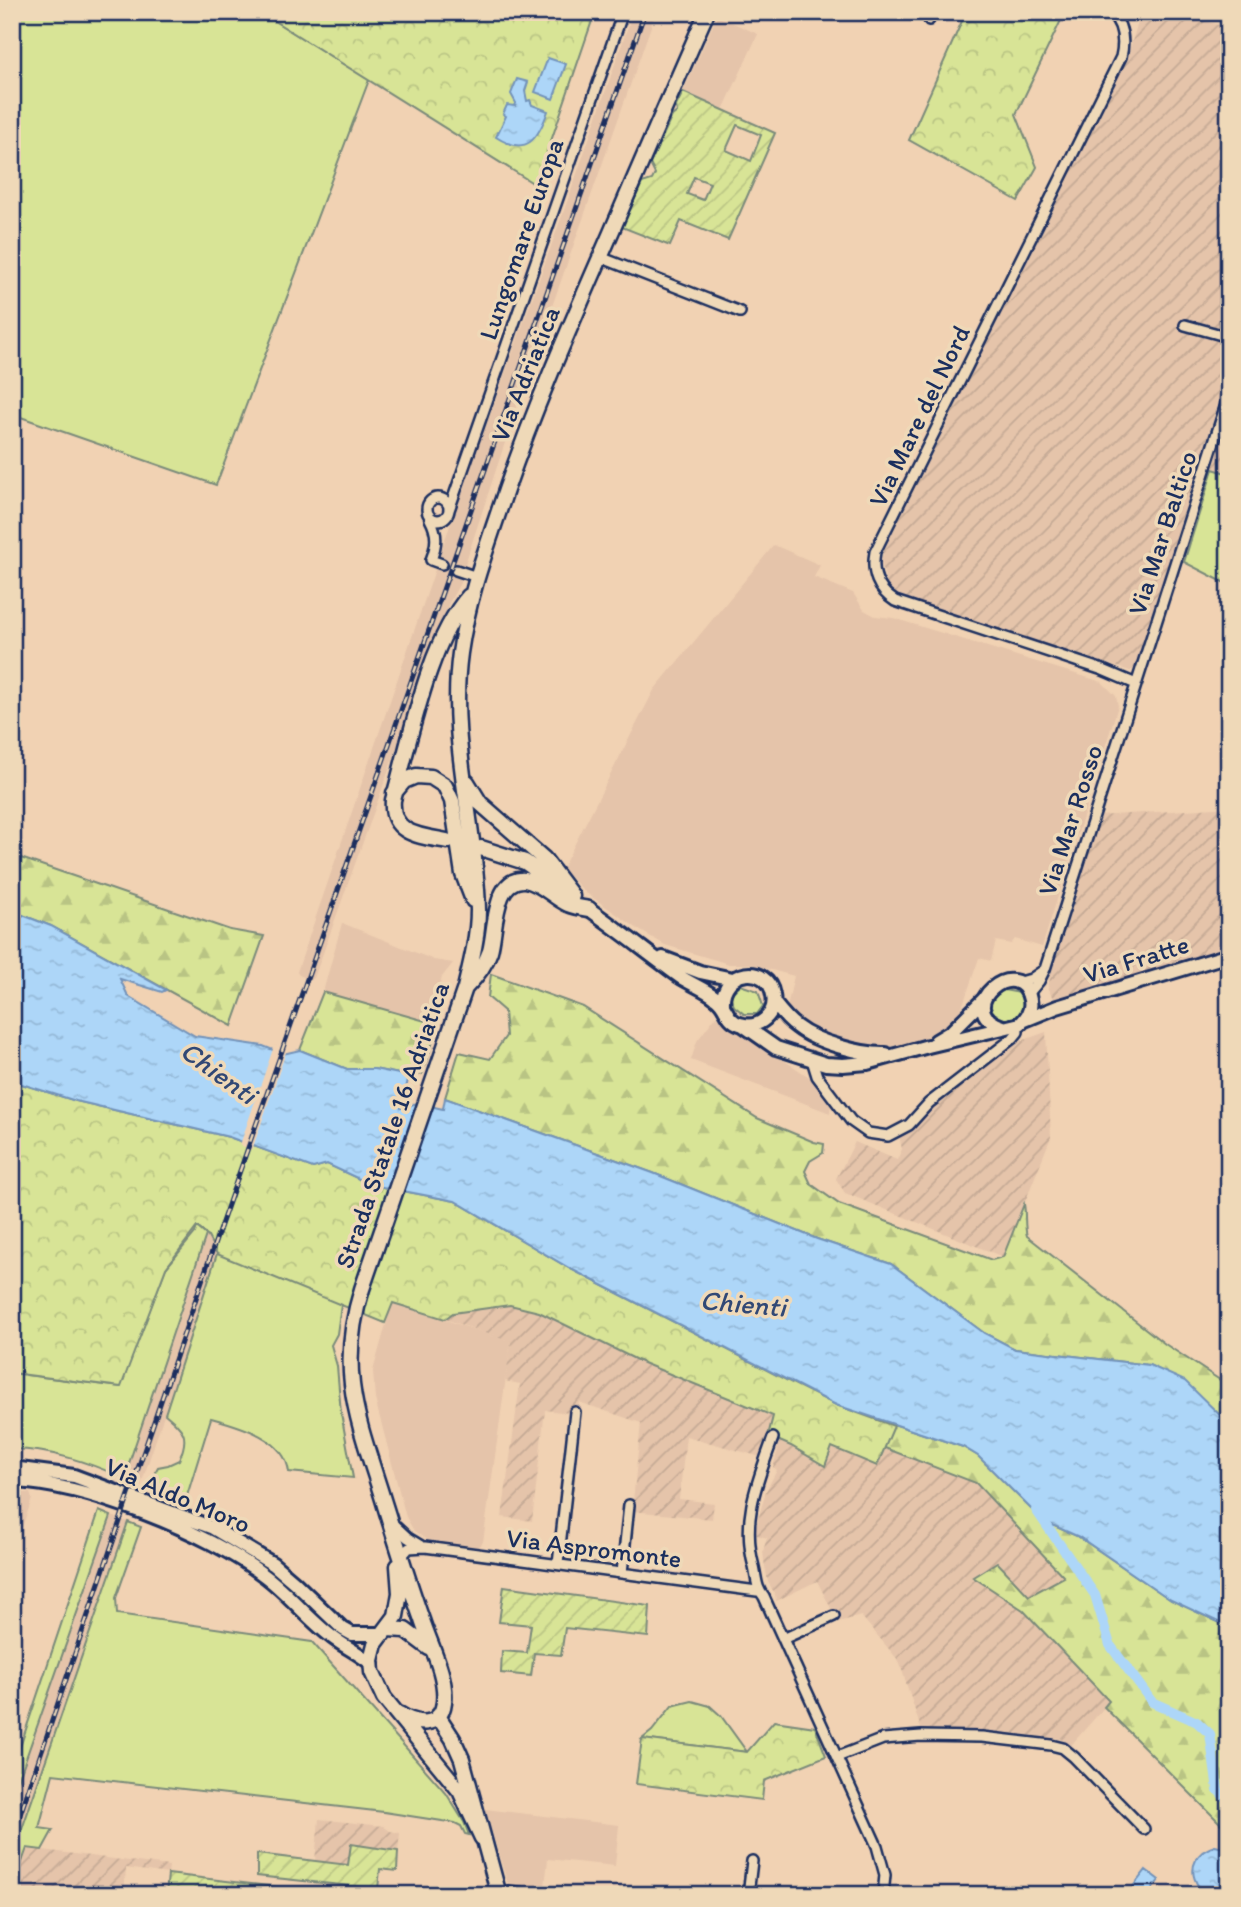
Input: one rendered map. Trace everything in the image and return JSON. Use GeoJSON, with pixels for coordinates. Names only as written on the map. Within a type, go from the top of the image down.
{"type":"FeatureCollection","features":[{"type":"Feature","properties":{"kind":"main road","name":"Via Adriatica"},"geometry":{"type":"LineString","coordinates":[[461,771],[455,712],[457,681],[464,628],[477,577],[539,398],[707,12]]}},
{"type":"Feature","properties":{"kind":"main road"},"geometry":{"type":"LineString","coordinates":[[447,841],[415,835],[401,826],[393,811],[394,793],[426,683],[454,614],[472,593]]}},
{"type":"Feature","properties":{"kind":"main road"},"geometry":{"type":"LineString","coordinates":[[461,771],[480,803],[544,859],[572,896]]}},
{"type":"Feature","properties":{"kind":"main road","name":"Strada Statale 16 Adriatica"},"geometry":{"type":"LineString","coordinates":[[432,1652],[358,1419],[350,1375],[352,1331],[362,1289],[463,994],[474,943],[478,911],[475,871],[461,771]]}},
{"type":"Feature","properties":{"kind":"main road"},"geometry":{"type":"LineString","coordinates":[[394,793],[404,781],[416,776],[431,777],[445,786],[452,801],[463,874],[478,911]]}},
{"type":"Feature","properties":{"kind":"main road"},"geometry":{"type":"LineString","coordinates":[[481,848],[525,862],[589,909]]}},
{"type":"Feature","properties":{"kind":"main road"},"geometry":{"type":"LineString","coordinates":[[463,994],[485,964],[491,948],[499,902],[512,883],[531,881],[568,904],[589,909]]}},
{"type":"Feature","properties":{"kind":"main road","name":"Via Fratte"},"geometry":{"type":"LineString","coordinates":[[589,909],[682,978],[716,997],[729,1017],[776,1048],[825,1064],[854,1065],[1015,1024],[1057,1007],[1229,955]]}},
{"type":"Feature","properties":{"kind":"main road","name":"Via Fratte"},"geometry":{"type":"LineString","coordinates":[[653,955],[700,972],[733,979],[744,974],[760,977],[772,989],[774,1003],[790,1022],[812,1036],[880,1055],[900,1054]]}},
{"type":"Feature","properties":{"kind":"main road"},"geometry":{"type":"LineString","coordinates":[[723,1004],[725,989],[733,979]]}},
{"type":"Feature","properties":{"kind":"main road","name":"Via Fratte"},"geometry":{"type":"LineString","coordinates":[[928,1046],[951,1032],[985,998],[992,987],[999,983],[1017,983],[1028,995],[1043,1004],[1057,1007]]}},
{"type":"Feature","properties":{"kind":"main road"},"geometry":{"type":"LineString","coordinates":[[985,998],[985,1009],[993,1023],[1015,1024],[1031,1007],[1028,995]]}},
{"type":"Feature","properties":{"kind":"main road"},"geometry":{"type":"LineString","coordinates":[[743,1025],[752,1026],[763,1021],[771,1012],[774,1003]]}},
{"type":"Feature","properties":{"kind":"main road","name":"Via Aldo Moro"},"geometry":{"type":"LineString","coordinates":[[12,1468],[74,1476],[213,1528],[273,1564],[343,1629],[352,1634],[384,1632]]}},
{"type":"Feature","properties":{"kind":"main road","name":"Via Aldo Moro"},"geometry":{"type":"LineString","coordinates":[[12,1481],[48,1485],[92,1496],[207,1540],[286,1592],[332,1638],[372,1664]]}},
{"type":"Feature","properties":{"kind":"main road","name":"Strada Statale 16 Adriatica"},"geometry":{"type":"LineString","coordinates":[[380,1490],[399,1577],[396,1616],[384,1632]]}},
{"type":"Feature","properties":{"kind":"main road"},"geometry":{"type":"LineString","coordinates":[[399,1714],[419,1724],[431,1721],[438,1716],[444,1702],[440,1671],[432,1652],[405,1630],[384,1632],[372,1653],[377,1686],[399,1714],[460,1791],[482,1838]]}},
{"type":"Feature","properties":{"kind":"main road"},"geometry":{"type":"LineString","coordinates":[[438,1716],[453,1738],[462,1759],[499,1894]]}},
{"type":"Feature","properties":{"kind":"street","name":"Lungomare Europa"},"geometry":{"type":"LineString","coordinates":[[449,510],[623,12]]}},
{"type":"Feature","properties":{"kind":"street","name":"Via Mare del Nord"},"geometry":{"type":"LineString","coordinates":[[1113,14],[1123,36],[1121,57],[875,552],[873,568],[879,586],[895,601],[1103,670],[1136,684]]}},
{"type":"Feature","properties":{"kind":"street"},"geometry":{"type":"LineString","coordinates":[[600,257],[740,312]]}},
{"type":"Feature","properties":{"kind":"street"},"geometry":{"type":"LineString","coordinates":[[1185,325],[1229,337]]}},
{"type":"Feature","properties":{"kind":"street","name":"Via Mar Baltico"},"geometry":{"type":"LineString","coordinates":[[1136,684],[1229,395]]}},
{"type":"Feature","properties":{"kind":"street"},"geometry":{"type":"LineString","coordinates":[[442,564],[431,560],[437,544],[435,530],[426,512],[427,505],[460,480]]}},
{"type":"Feature","properties":{"kind":"street"},"geometry":{"type":"LineString","coordinates":[[429,517],[440,521],[446,517],[449,510],[445,501],[439,498]]}},
{"type":"Feature","properties":{"kind":"street"},"geometry":{"type":"LineString","coordinates":[[456,569],[477,577]]}},
{"type":"Feature","properties":{"kind":"street","name":"Via Mar Rosso"},"geometry":{"type":"LineString","coordinates":[[1028,995],[1045,969],[1136,684]]}},
{"type":"Feature","properties":{"kind":"street"},"geometry":{"type":"LineString","coordinates":[[1017,983],[1031,979],[1045,969]]}},
{"type":"Feature","properties":{"kind":"street"},"geometry":{"type":"LineString","coordinates":[[812,1060],[817,1076],[851,1121],[868,1133],[888,1136],[909,1125],[929,1103],[1013,1038],[1018,1032],[1015,1024]]}},
{"type":"Feature","properties":{"kind":"street"},"geometry":{"type":"LineString","coordinates":[[558,1564],[575,1412]]}},
{"type":"Feature","properties":{"kind":"street"},"geometry":{"type":"LineString","coordinates":[[773,1438],[750,1506],[749,1542],[757,1591],[764,1597],[881,1855],[885,1875],[883,1895]]}},
{"type":"Feature","properties":{"kind":"street"},"geometry":{"type":"LineString","coordinates":[[622,1573],[629,1505]]}},
{"type":"Feature","properties":{"kind":"street","name":"Via Aspromonte"},"geometry":{"type":"LineString","coordinates":[[388,1518],[408,1538],[425,1547],[757,1591]]}},
{"type":"Feature","properties":{"kind":"street"},"geometry":{"type":"LineString","coordinates":[[400,1558],[409,1548],[425,1547]]}},
{"type":"Feature","properties":{"kind":"street"},"geometry":{"type":"LineString","coordinates":[[783,1639],[835,1616]]}},
{"type":"Feature","properties":{"kind":"street"},"geometry":{"type":"LineString","coordinates":[[837,1757],[883,1740],[920,1735],[982,1737],[1051,1745],[1069,1752],[1144,1829]]}},
{"type":"Feature","properties":{"kind":"street"},"geometry":{"type":"LineString","coordinates":[[748,1895],[752,1861]]}},
{"type":"Feature","properties":{"kind":"street"},"geometry":{"type":"LineString","coordinates":[[499,1894],[508,1891],[539,1895]]}},
{"type":"Feature","properties":{"kind":"shaded area"},"geometry":{"type":"Polygon","coordinates":[[[633,12],[656,12],[521,394],[464,567],[457,567],[455,574],[461,579],[460,583],[449,603],[314,978],[311,980],[297,972],[436,567],[441,568],[438,559],[633,12]]]}},
{"type":"Feature","properties":{"kind":"shaded area"},"geometry":{"type":"Polygon","coordinates":[[[1141,12],[1174,12],[1229,28],[1229,370],[1135,667],[1130,671],[907,600],[895,594],[887,584],[881,563],[883,552],[1127,58],[1141,12]]]}},
{"type":"Feature","properties":{"kind":"shaded area"},"geometry":{"type":"Polygon","coordinates":[[[717,16],[758,34],[723,110],[683,92],[717,16]]]}},
{"type":"Feature","properties":{"kind":"shaded area"},"geometry":{"type":"Polygon","coordinates":[[[1229,417],[1229,474],[1213,469],[1229,417]]]}},
{"type":"Feature","properties":{"kind":"shaded area"},"geometry":{"type":"Polygon","coordinates":[[[774,545],[820,565],[814,577],[853,593],[864,610],[875,616],[893,618],[1102,682],[1116,696],[1118,706],[1042,947],[1015,939],[1011,944],[996,941],[991,961],[979,958],[957,1022],[945,1032],[878,1049],[854,1045],[820,1033],[802,1023],[787,1007],[794,976],[749,964],[729,964],[665,945],[586,893],[562,869],[654,690],[774,545]]]}},
{"type":"Feature","properties":{"kind":"shaded area"},"geometry":{"type":"Polygon","coordinates":[[[1229,807],[1229,950],[1054,1000],[1048,989],[1052,967],[1099,816],[1229,807]]]}},
{"type":"Feature","properties":{"kind":"shaded area"},"geometry":{"type":"Polygon","coordinates":[[[342,923],[434,960],[453,963],[442,977],[438,993],[445,995],[436,1024],[323,992],[342,923]]]}},
{"type":"Feature","properties":{"kind":"shaded area"},"geometry":{"type":"Polygon","coordinates":[[[716,1016],[817,1082],[831,1100],[830,1113],[691,1060],[697,1041],[716,1016]]]}},
{"type":"Feature","properties":{"kind":"shaded area"},"geometry":{"type":"Polygon","coordinates":[[[1046,1032],[1051,1137],[1003,1257],[845,1193],[836,1179],[855,1142],[897,1160],[902,1149],[899,1136],[901,1134],[922,1120],[962,1082],[1021,1041],[1046,1032]]]}},
{"type":"Feature","properties":{"kind":"shaded area"},"geometry":{"type":"Polygon","coordinates":[[[210,1226],[226,1226],[140,1488],[123,1481],[210,1226]]]}},
{"type":"Feature","properties":{"kind":"shaded area"},"geometry":{"type":"Polygon","coordinates":[[[392,1303],[511,1341],[483,1542],[478,1547],[427,1540],[414,1531],[406,1517],[375,1399],[373,1371],[392,1303]]]}},
{"type":"Feature","properties":{"kind":"shaded area"},"geometry":{"type":"Polygon","coordinates":[[[510,1305],[539,1312],[643,1363],[773,1417],[761,1457],[686,1436],[679,1499],[714,1503],[712,1519],[632,1511],[641,1423],[579,1402],[577,1414],[545,1410],[532,1521],[502,1517],[520,1384],[505,1381],[511,1342],[445,1319],[453,1313],[510,1305]]]}},
{"type":"Feature","properties":{"kind":"shaded area"},"geometry":{"type":"Polygon","coordinates":[[[780,1441],[825,1465],[832,1447],[877,1466],[885,1448],[976,1483],[1065,1577],[1029,1596],[997,1563],[974,1577],[1023,1610],[1110,1701],[1071,1745],[1061,1739],[981,1730],[921,1729],[899,1661],[861,1616],[838,1622],[817,1581],[776,1601],[768,1582],[764,1561],[763,1551],[767,1538],[754,1534],[766,1491],[777,1470],[773,1467],[780,1441]]]}},
{"type":"Feature","properties":{"kind":"shaded area"},"geometry":{"type":"Polygon","coordinates":[[[12,1492],[30,1493],[32,1499],[12,1556],[12,1492]]]}},
{"type":"Feature","properties":{"kind":"shaded area"},"geometry":{"type":"Polygon","coordinates":[[[99,1511],[141,1527],[12,1890],[12,1771],[99,1511]]]}},
{"type":"Feature","properties":{"kind":"shaded area"},"geometry":{"type":"Polygon","coordinates":[[[485,1809],[619,1825],[615,1866],[548,1859],[544,1895],[511,1895],[485,1809]]]}},
{"type":"Feature","properties":{"kind":"shaded area"},"geometry":{"type":"Polygon","coordinates":[[[319,1819],[383,1826],[400,1833],[398,1851],[352,1844],[349,1865],[315,1861],[319,1819]]]}},
{"type":"Feature","properties":{"kind":"shaded area"},"geometry":{"type":"Polygon","coordinates":[[[27,1848],[169,1866],[168,1874],[126,1868],[124,1895],[12,1895],[27,1848]]]}},
{"type":"Feature","properties":{"kind":"green space"},"geometry":{"type":"Polygon","coordinates":[[[12,12],[260,12],[369,80],[216,485],[12,414],[12,12]]]}},
{"type":"Feature","properties":{"kind":"green space"},"geometry":{"type":"Polygon","coordinates":[[[260,12],[595,12],[536,185],[260,12]]]}},
{"type":"Feature","properties":{"kind":"green space"},"geometry":{"type":"Polygon","coordinates":[[[966,12],[1065,12],[1016,114],[1037,167],[1018,201],[909,140],[966,12]]]}},
{"type":"Feature","properties":{"kind":"green space"},"geometry":{"type":"Polygon","coordinates":[[[683,92],[775,133],[728,240],[681,221],[670,246],[622,227],[642,183],[652,180],[655,174],[650,164],[672,116],[677,112],[676,106],[683,92]],[[737,125],[726,150],[751,161],[761,135],[737,125]],[[694,177],[687,194],[703,200],[710,183],[694,177]]]}},
{"type":"Feature","properties":{"kind":"green space"},"geometry":{"type":"Polygon","coordinates":[[[1213,469],[1229,474],[1229,585],[1184,562],[1213,469]]]}},
{"type":"Feature","properties":{"kind":"green space"},"geometry":{"type":"Polygon","coordinates":[[[12,855],[230,930],[264,936],[232,1026],[51,926],[12,911],[12,855]]]}},
{"type":"Feature","properties":{"kind":"green space"},"geometry":{"type":"Polygon","coordinates":[[[491,974],[583,1007],[757,1118],[824,1144],[823,1153],[810,1161],[805,1171],[811,1184],[839,1204],[992,1260],[1003,1257],[1024,1204],[1027,1236],[1165,1344],[1229,1386],[1229,1424],[1185,1382],[1149,1365],[1015,1349],[984,1333],[891,1264],[817,1239],[653,1173],[445,1098],[459,1052],[490,1059],[506,1036],[504,1011],[488,997],[491,974]]]}},
{"type":"Feature","properties":{"kind":"green space"},"geometry":{"type":"Polygon","coordinates":[[[740,985],[758,991],[763,1006],[757,1014],[744,1014],[734,1006],[730,995],[740,985]]]}},
{"type":"Feature","properties":{"kind":"green space"},"geometry":{"type":"Polygon","coordinates":[[[1004,990],[1020,993],[1026,1004],[1017,1017],[1004,1021],[990,1010],[989,1006],[993,998],[1004,990]]]}},
{"type":"Feature","properties":{"kind":"green space"},"geometry":{"type":"Polygon","coordinates":[[[323,992],[436,1024],[422,1074],[409,1076],[374,1069],[347,1069],[300,1050],[323,992]]]}},
{"type":"Feature","properties":{"kind":"green space"},"geometry":{"type":"Polygon","coordinates":[[[12,1081],[76,1101],[229,1137],[313,1168],[327,1164],[372,1185],[455,1201],[569,1268],[794,1384],[836,1405],[894,1426],[877,1466],[832,1447],[825,1466],[768,1436],[773,1416],[643,1363],[539,1312],[510,1305],[453,1313],[445,1319],[393,1303],[385,1323],[217,1254],[207,1235],[197,1227],[166,1268],[121,1387],[12,1373],[12,1081]]]}},
{"type":"Feature","properties":{"kind":"green space"},"geometry":{"type":"Polygon","coordinates":[[[455,1201],[569,1268],[836,1405],[963,1447],[978,1456],[1043,1521],[1079,1537],[1171,1600],[1229,1627],[1229,1832],[1104,1707],[1109,1701],[1023,1610],[973,1577],[997,1562],[1029,1596],[1064,1577],[976,1483],[885,1448],[856,1450],[455,1201]]]}},
{"type":"Feature","properties":{"kind":"green space"},"geometry":{"type":"Polygon","coordinates":[[[12,1203],[27,1375],[120,1387],[166,1268],[197,1227],[206,1235],[124,1478],[70,1458],[12,1449],[12,1203]]]}},
{"type":"Feature","properties":{"kind":"green space"},"geometry":{"type":"Polygon","coordinates":[[[226,1226],[341,1305],[337,1334],[331,1345],[337,1366],[341,1413],[353,1478],[289,1472],[286,1460],[270,1442],[235,1425],[211,1418],[186,1499],[178,1499],[153,1482],[158,1467],[179,1460],[184,1445],[181,1429],[165,1414],[226,1226]]]}},
{"type":"Feature","properties":{"kind":"green space"},"geometry":{"type":"Polygon","coordinates":[[[99,1511],[111,1516],[12,1798],[12,1771],[99,1511]]]}},
{"type":"Feature","properties":{"kind":"green space"},"geometry":{"type":"Polygon","coordinates":[[[128,1522],[141,1527],[116,1598],[117,1614],[312,1642],[446,1793],[469,1835],[455,1823],[384,1812],[53,1774],[39,1828],[53,1830],[42,1850],[27,1848],[12,1890],[12,1858],[128,1522]]]}},
{"type":"Feature","properties":{"kind":"green space"},"geometry":{"type":"Polygon","coordinates":[[[504,1586],[650,1606],[648,1637],[565,1628],[561,1655],[534,1653],[531,1676],[501,1673],[502,1651],[527,1653],[531,1625],[499,1622],[504,1586]]]}},
{"type":"Feature","properties":{"kind":"green space"},"geometry":{"type":"Polygon","coordinates":[[[692,1701],[710,1706],[721,1716],[747,1752],[642,1739],[672,1706],[692,1701]]]}},
{"type":"Feature","properties":{"kind":"green space"},"geometry":{"type":"Polygon","coordinates":[[[774,1721],[815,1727],[826,1756],[764,1781],[762,1800],[636,1784],[642,1739],[747,1752],[774,1721]]]}},
{"type":"Feature","properties":{"kind":"green space"},"geometry":{"type":"Polygon","coordinates":[[[351,1844],[398,1851],[397,1871],[380,1869],[378,1889],[257,1876],[257,1854],[348,1865],[351,1844]]]}},
{"type":"Feature","properties":{"kind":"green space"},"geometry":{"type":"Polygon","coordinates":[[[168,1874],[326,1893],[326,1895],[166,1895],[168,1874]]]}},
{"type":"Feature","properties":{"kind":"water"},"geometry":{"type":"Polygon","coordinates":[[[548,58],[566,64],[553,99],[535,92],[548,58]]]}},
{"type":"Feature","properties":{"kind":"water"},"geometry":{"type":"Polygon","coordinates":[[[517,79],[528,82],[525,91],[527,101],[530,100],[532,105],[548,111],[535,137],[523,145],[507,143],[496,137],[506,116],[503,114],[507,105],[515,106],[511,94],[517,79]]]}},
{"type":"Feature","properties":{"kind":"water","name":"Chienti"},"geometry":{"type":"Polygon","coordinates":[[[12,911],[51,926],[166,990],[162,992],[120,979],[128,996],[195,1036],[263,1046],[283,1054],[300,1050],[347,1069],[374,1069],[409,1076],[401,1108],[417,1103],[443,1109],[445,1098],[653,1173],[817,1239],[891,1264],[984,1333],[1015,1349],[1149,1365],[1185,1381],[1229,1424],[1229,1627],[1171,1600],[1079,1537],[1043,1521],[978,1456],[963,1447],[836,1405],[569,1268],[455,1201],[372,1185],[327,1164],[313,1168],[229,1137],[76,1101],[12,1081],[12,911]]]}},
{"type":"Feature","properties":{"kind":"water"},"geometry":{"type":"Polygon","coordinates":[[[1215,1846],[1229,1849],[1229,1892],[1217,1895],[1207,1893],[1199,1887],[1193,1869],[1203,1852],[1215,1846]]]}},
{"type":"Feature","properties":{"kind":"water"},"geometry":{"type":"Polygon","coordinates":[[[1146,1870],[1159,1880],[1148,1895],[1138,1895],[1131,1889],[1146,1870]]]}},
{"type":"Feature","properties":{"kind":"pier"},"geometry":{"type":"Polygon","coordinates":[[[274,1046],[287,1049],[252,1150],[240,1145],[274,1046]]]}},
{"type":"Feature","properties":{"kind":"waterway"},"geometry":{"type":"LineString","coordinates":[[1036,1510],[1095,1595],[1110,1645],[1152,1702],[1197,1722],[1210,1734],[1218,1790],[1229,1801]]}},
{"type":"Feature","properties":{"kind":"railway"},"geometry":{"type":"LineString","coordinates":[[12,1838],[221,1225],[645,12]]}}]}
